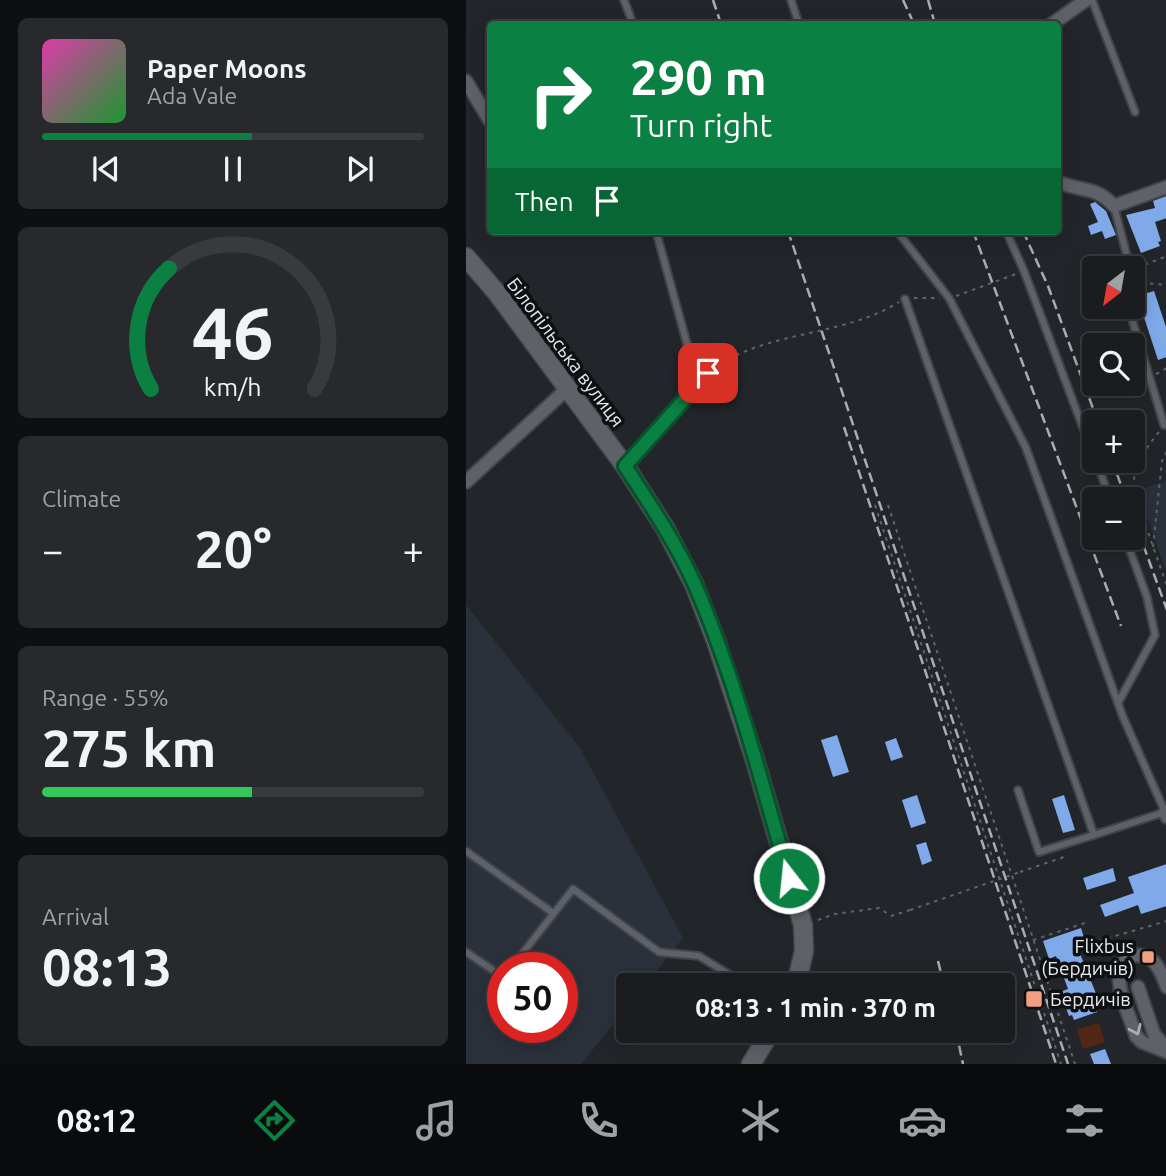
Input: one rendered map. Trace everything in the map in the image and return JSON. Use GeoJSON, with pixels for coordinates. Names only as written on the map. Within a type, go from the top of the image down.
{"type":"FeatureCollection","features":[{"type":"Feature","properties":{"kind":"main road","name":"Білопільська вулиця"},"geometry":{"type":"LineString","coordinates":[[466,257],[625,466],[666,528],[694,584],[716,641],[755,760],[803,925],[804,951],[799,973]]}},
{"type":"Feature","properties":{"kind":"main road"},"geometry":{"type":"LineString","coordinates":[[751,1064],[764,1043]]}},
{"type":"Feature","properties":{"kind":"street"},"geometry":{"type":"LineString","coordinates":[[1056,21],[1086,0]]}},
{"type":"Feature","properties":{"kind":"street"},"geometry":{"type":"LineString","coordinates":[[466,81],[487,116]]}},
{"type":"Feature","properties":{"kind":"street"},"geometry":{"type":"LineString","coordinates":[[1061,183],[1091,188],[1105,196],[1114,206],[1167,187]]}},
{"type":"Feature","properties":{"kind":"street"},"geometry":{"type":"LineString","coordinates":[[466,482],[568,388]]}},
{"type":"Feature","properties":{"kind":"street"},"geometry":{"type":"LineString","coordinates":[[1122,992],[1165,983],[1152,958],[1138,955],[1130,957],[1124,961],[1118,974],[1122,992],[1139,1039],[1167,1051]]}},
{"type":"Feature","properties":{"kind":"street"},"geometry":{"type":"LineString","coordinates":[[1138,987],[1154,1034],[1167,1051]]}},
{"type":"Feature","properties":{"kind":"lane"},"geometry":{"type":"LineString","coordinates":[[624,0],[632,21]]}},
{"type":"Feature","properties":{"kind":"lane"},"geometry":{"type":"LineString","coordinates":[[791,0],[798,21]]}},
{"type":"Feature","properties":{"kind":"lane"},"geometry":{"type":"LineString","coordinates":[[1092,0],[1135,112]]}},
{"type":"Feature","properties":{"kind":"lane"},"geometry":{"type":"LineString","coordinates":[[1114,206],[1128,256]]}},
{"type":"Feature","properties":{"kind":"lane"},"geometry":{"type":"LineString","coordinates":[[657,235],[698,384]]}},
{"type":"Feature","properties":{"kind":"lane"},"geometry":{"type":"LineString","coordinates":[[900,235],[949,298],[1026,448],[1118,703],[1166,814],[1039,852],[1018,790]]}},
{"type":"Feature","properties":{"kind":"lane"},"geometry":{"type":"LineString","coordinates":[[1008,235],[1082,424]]}},
{"type":"Feature","properties":{"kind":"lane"},"geometry":{"type":"LineString","coordinates":[[905,299],[1094,835]]}},
{"type":"Feature","properties":{"kind":"lane"},"geometry":{"type":"LineString","coordinates":[[1132,319],[1164,425]]}},
{"type":"Feature","properties":{"kind":"lane"},"geometry":{"type":"LineString","coordinates":[[625,466],[708,373]]}},
{"type":"Feature","properties":{"kind":"lane"},"geometry":{"type":"LineString","coordinates":[[1118,703],[1155,635],[1147,597],[1130,550]]}},
{"type":"Feature","properties":{"kind":"lane"},"geometry":{"type":"LineString","coordinates":[[466,851],[553,913]]}},
{"type":"Feature","properties":{"kind":"lane"},"geometry":{"type":"LineString","coordinates":[[524,952],[573,889],[659,952],[699,956],[727,973]]}},
{"type":"Feature","properties":{"kind":"lane"},"geometry":{"type":"LineString","coordinates":[[466,952],[487,966]]}},
{"type":"Feature","properties":{"kind":"path"},"geometry":{"type":"LineString","coordinates":[[1145,264],[1167,256]]}},
{"type":"Feature","properties":{"kind":"path"},"geometry":{"type":"LineString","coordinates":[[708,373],[735,354],[835,327],[890,308],[905,299],[949,298],[1024,271]]}},
{"type":"Feature","properties":{"kind":"path"},"geometry":{"type":"LineString","coordinates":[[1145,283],[1167,285]]}},
{"type":"Feature","properties":{"kind":"path"},"geometry":{"type":"LineString","coordinates":[[1150,379],[1167,368]]}},
{"type":"Feature","properties":{"kind":"path"},"geometry":{"type":"LineString","coordinates":[[1164,425],[1149,443],[1133,477],[1133,490],[1167,586]]}},
{"type":"Feature","properties":{"kind":"path"},"geometry":{"type":"LineString","coordinates":[[1153,548],[1162,461],[1167,451]]}},
{"type":"Feature","properties":{"kind":"path"},"geometry":{"type":"LineString","coordinates":[[875,505],[1061,1064]]}},
{"type":"Feature","properties":{"kind":"path"},"geometry":{"type":"LineString","coordinates":[[888,505],[1074,1064]]}},
{"type":"Feature","properties":{"kind":"path"},"geometry":{"type":"LineString","coordinates":[[803,925],[835,914],[879,908],[891,916],[1064,857]]}},
{"type":"Feature","properties":{"kind":"path"},"geometry":{"type":"LineString","coordinates":[[1091,943],[1167,921]]}},
{"type":"Feature","properties":{"kind":"path"},"geometry":{"type":"LineString","coordinates":[[1032,940],[1085,923]]}},
{"type":"Feature","properties":{"kind":"path"},"geometry":{"type":"LineString","coordinates":[[1055,1007],[1065,1005]]}},
{"type":"Feature","properties":{"kind":"shaded area"},"geometry":{"type":"Polygon","coordinates":[[[1167,481],[1166,572],[1145,510],[1145,488],[1167,481]]]}},
{"type":"Feature","properties":{"kind":"shaded area"},"geometry":{"type":"Polygon","coordinates":[[[466,605],[580,748],[683,938],[655,973],[616,973],[616,1021],[581,1064],[466,1064],[466,605]]]}},
{"type":"Feature","properties":{"kind":"shaded area"},"geometry":{"type":"Polygon","coordinates":[[[1099,1023],[1105,1042],[1083,1049],[1077,1029],[1099,1023]]]}},
{"type":"Feature","properties":{"kind":"building"},"geometry":{"type":"Polygon","coordinates":[[[1167,196],[1167,218],[1155,222],[1160,246],[1141,253],[1126,215],[1155,208],[1153,201],[1167,196]]]}},
{"type":"Feature","properties":{"kind":"building"},"geometry":{"type":"Polygon","coordinates":[[[1095,202],[1106,211],[1116,235],[1105,239],[1102,231],[1091,235],[1088,226],[1098,222],[1090,204],[1095,202]]]}},
{"type":"Feature","properties":{"kind":"building"},"geometry":{"type":"Polygon","coordinates":[[[1154,291],[1167,330],[1167,357],[1158,360],[1145,319],[1145,294],[1154,291]]]}},
{"type":"Feature","properties":{"kind":"building"},"geometry":{"type":"Polygon","coordinates":[[[837,735],[849,772],[833,777],[821,740],[837,735]]]}},
{"type":"Feature","properties":{"kind":"building"},"geometry":{"type":"Polygon","coordinates":[[[896,738],[903,757],[891,761],[885,742],[896,738]]]}},
{"type":"Feature","properties":{"kind":"building"},"geometry":{"type":"Polygon","coordinates":[[[917,795],[926,823],[911,828],[902,800],[917,795]]]}},
{"type":"Feature","properties":{"kind":"building"},"geometry":{"type":"Polygon","coordinates":[[[1064,795],[1075,830],[1063,833],[1052,799],[1064,795]]]}},
{"type":"Feature","properties":{"kind":"building"},"geometry":{"type":"Polygon","coordinates":[[[926,842],[932,861],[922,865],[916,845],[926,842]]]}},
{"type":"Feature","properties":{"kind":"building"},"geometry":{"type":"Polygon","coordinates":[[[1167,864],[1167,906],[1141,914],[1138,905],[1105,917],[1100,905],[1134,893],[1128,877],[1167,864]]]}},
{"type":"Feature","properties":{"kind":"building"},"geometry":{"type":"Polygon","coordinates":[[[1113,868],[1116,881],[1087,890],[1083,878],[1113,868]]]}},
{"type":"Feature","properties":{"kind":"building"},"geometry":{"type":"Polygon","coordinates":[[[1081,928],[1086,944],[1077,946],[1101,1006],[1096,1008],[1097,1012],[1074,1020],[1072,1015],[1069,1016],[1060,992],[1068,989],[1056,956],[1049,959],[1043,941],[1081,928]]]}},
{"type":"Feature","properties":{"kind":"building"},"geometry":{"type":"Polygon","coordinates":[[[1105,1049],[1111,1064],[1094,1064],[1090,1054],[1105,1049]]]}},
{"type":"Feature","properties":{"kind":"railway"},"geometry":{"type":"LineString","coordinates":[[713,0],[720,21]]}},
{"type":"Feature","properties":{"kind":"railway"},"geometry":{"type":"LineString","coordinates":[[903,0],[913,21]]}},
{"type":"Feature","properties":{"kind":"railway"},"geometry":{"type":"LineString","coordinates":[[928,0],[934,21]]}},
{"type":"Feature","properties":{"kind":"railway"},"geometry":{"type":"LineString","coordinates":[[789,235],[1068,1064]]}},
{"type":"Feature","properties":{"kind":"railway"},"geometry":{"type":"LineString","coordinates":[[974,235],[1121,626]]}},
{"type":"Feature","properties":{"kind":"railway"},"geometry":{"type":"LineString","coordinates":[[1025,235],[1048,286],[1094,410]]}},
{"type":"Feature","properties":{"kind":"railway"},"geometry":{"type":"LineString","coordinates":[[844,427],[1056,1064]]}},
{"type":"Feature","properties":{"kind":"railway"},"geometry":{"type":"LineString","coordinates":[[1117,473],[1122,487]]}},
{"type":"Feature","properties":{"kind":"railway"},"geometry":{"type":"LineString","coordinates":[[1145,550],[1167,610]]}},
{"type":"Feature","properties":{"kind":"railway"},"geometry":{"type":"LineString","coordinates":[[938,961],[941,973]]}},
{"type":"Feature","properties":{"kind":"railway"},"geometry":{"type":"LineString","coordinates":[[959,1043],[963,1064]]}},
{"type":"Feature","properties":{"kind":"place","name":"Flixbus (Бердичів)"},"geometry":{"type":"Point","coordinates":[1148,957]}},
{"type":"Feature","properties":{"kind":"place","name":"Бердичів"},"geometry":{"type":"Point","coordinates":[1034,999]}},
{"type":"Feature","properties":{"kind":"route"},"geometry":{"type":"LineString","coordinates":[[708,373],[625,466],[666,528],[694,584],[716,641],[755,760],[789,878]]}}]}
